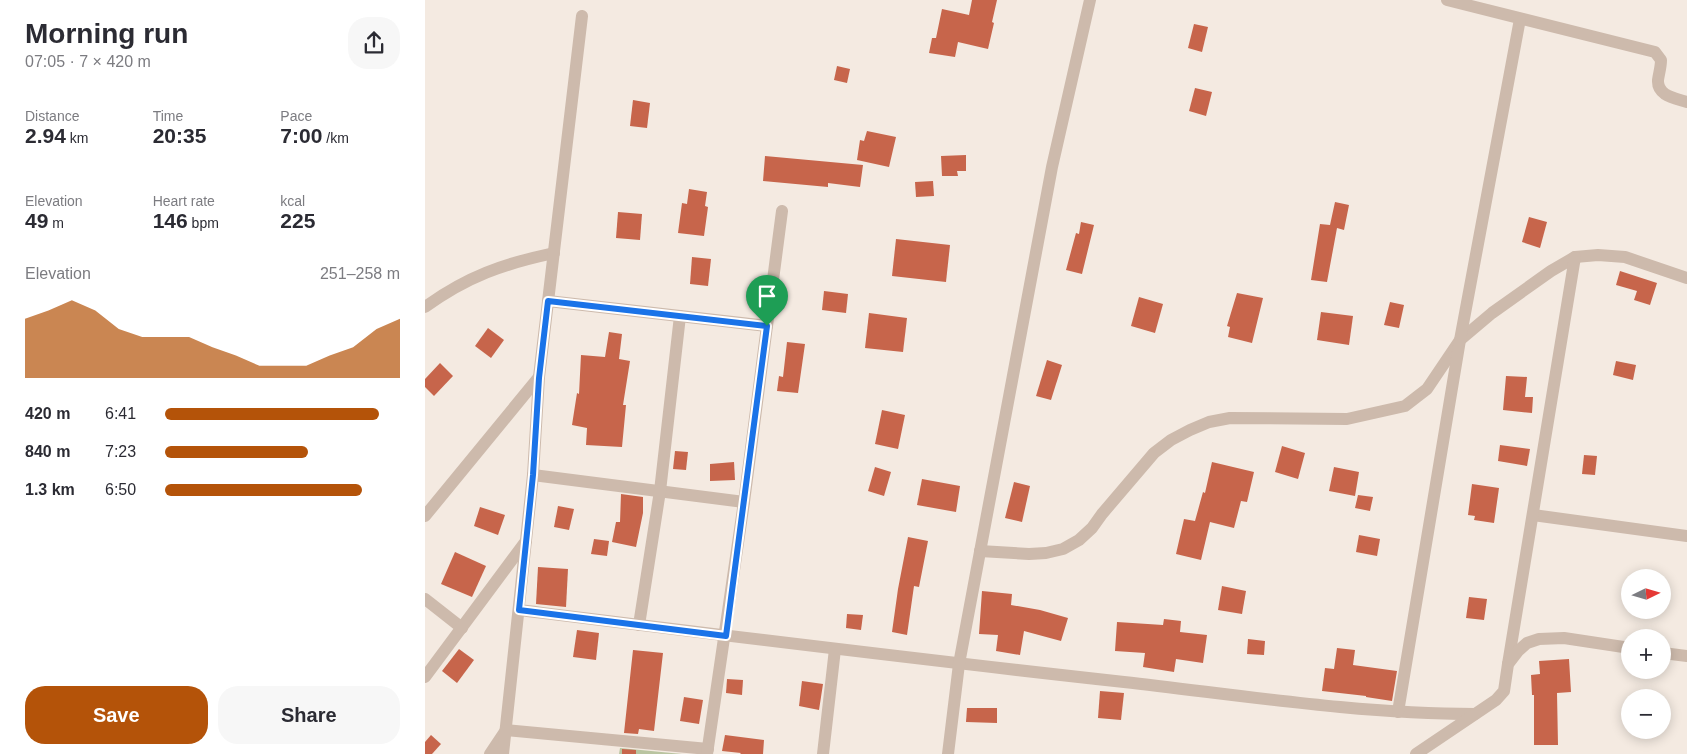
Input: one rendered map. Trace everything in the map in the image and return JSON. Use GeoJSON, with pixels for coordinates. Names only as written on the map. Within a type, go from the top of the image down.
{"type":"FeatureCollection","features":[{"type":"Feature","properties":{"kind":"street"},"geometry":{"type":"LineString","coordinates":[[948,754],[959,664],[1052,167],[1090,0]]}},
{"type":"Feature","properties":{"kind":"street"},"geometry":{"type":"LineString","coordinates":[[1447,0],[1655,52],[1661,60],[1658,83],[1660,90],[1665,94],[1687,102]]}},
{"type":"Feature","properties":{"kind":"street"},"geometry":{"type":"LineString","coordinates":[[503,754],[533,475],[539,378],[581,16]]}},
{"type":"Feature","properties":{"kind":"street"},"geometry":{"type":"LineString","coordinates":[[1398,712],[1459,340],[1520,18]]}},
{"type":"Feature","properties":{"kind":"street"},"geometry":{"type":"LineString","coordinates":[[506,730],[708,752],[745,502],[782,211]]}},
{"type":"Feature","properties":{"kind":"street"},"geometry":{"type":"LineString","coordinates":[[425,307],[445,292],[480,274],[516,261],[554,252]]}},
{"type":"Feature","properties":{"kind":"street"},"geometry":{"type":"LineString","coordinates":[[981,551],[1029,554],[1046,553],[1063,549],[1079,540],[1092,528],[1154,453],[1171,440],[1209,422],[1230,418],[1347,419],[1405,406],[1427,389],[1459,340],[1551,271],[1575,257],[1598,255],[1625,257],[1687,278]]}},
{"type":"Feature","properties":{"kind":"street"},"geometry":{"type":"LineString","coordinates":[[1416,754],[1496,700],[1504,691],[1575,257]]}},
{"type":"Feature","properties":{"kind":"street"},"geometry":{"type":"LineString","coordinates":[[548,301],[767,326]]}},
{"type":"Feature","properties":{"kind":"street"},"geometry":{"type":"LineString","coordinates":[[639,625],[660,491],[679,316]]}},
{"type":"Feature","properties":{"kind":"street"},"geometry":{"type":"LineString","coordinates":[[425,516],[539,378]]}},
{"type":"Feature","properties":{"kind":"street"},"geometry":{"type":"LineString","coordinates":[[533,475],[745,502]]}},
{"type":"Feature","properties":{"kind":"street"},"geometry":{"type":"LineString","coordinates":[[1533,515],[1687,536]]}},
{"type":"Feature","properties":{"kind":"street"},"geometry":{"type":"LineString","coordinates":[[425,677],[526,541]]}},
{"type":"Feature","properties":{"kind":"street"},"geometry":{"type":"LineString","coordinates":[[425,600],[461,628]]}},
{"type":"Feature","properties":{"kind":"street"},"geometry":{"type":"LineString","coordinates":[[519,610],[959,664],[1398,712],[1475,714]]}},
{"type":"Feature","properties":{"kind":"street"},"geometry":{"type":"LineString","coordinates":[[1509,664],[1518,651],[1527,644],[1539,639],[1564,638],[1621,647]]}},
{"type":"Feature","properties":{"kind":"street"},"geometry":{"type":"LineString","coordinates":[[823,754],[835,649]]}},
{"type":"Feature","properties":{"kind":"street"},"geometry":{"type":"LineString","coordinates":[[1671,654],[1687,656]]}},
{"type":"Feature","properties":{"kind":"street"},"geometry":{"type":"LineString","coordinates":[[490,754],[506,730]]}},
{"type":"Feature","properties":{"kind":"green space"},"geometry":{"type":"Polygon","coordinates":[[[620,748],[682,754],[619,754],[620,748]]]}},
{"type":"Feature","properties":{"kind":"building"},"geometry":{"type":"Polygon","coordinates":[[[972,0],[997,0],[988,49],[958,42],[955,57],[929,53],[932,38],[936,38],[942,9],[969,15],[972,0]]]}},
{"type":"Feature","properties":{"kind":"building"},"geometry":{"type":"Polygon","coordinates":[[[1194,24],[1208,27],[1202,52],[1188,48],[1194,24]]]}},
{"type":"Feature","properties":{"kind":"building"},"geometry":{"type":"Polygon","coordinates":[[[837,66],[850,69],[847,83],[834,80],[837,66]]]}},
{"type":"Feature","properties":{"kind":"building"},"geometry":{"type":"Polygon","coordinates":[[[1195,88],[1212,92],[1206,116],[1189,111],[1195,88]]]}},
{"type":"Feature","properties":{"kind":"building"},"geometry":{"type":"Polygon","coordinates":[[[633,100],[650,103],[647,128],[630,126],[633,100]]]}},
{"type":"Feature","properties":{"kind":"building"},"geometry":{"type":"Polygon","coordinates":[[[867,131],[896,137],[889,167],[857,160],[860,140],[864,141],[867,131]]]}},
{"type":"Feature","properties":{"kind":"building"},"geometry":{"type":"Polygon","coordinates":[[[966,155],[966,171],[957,171],[958,176],[942,176],[941,156],[966,155]]]}},
{"type":"Feature","properties":{"kind":"building"},"geometry":{"type":"Polygon","coordinates":[[[765,156],[863,165],[860,187],[828,183],[828,187],[763,181],[765,156]]]}},
{"type":"Feature","properties":{"kind":"building"},"geometry":{"type":"Polygon","coordinates":[[[933,181],[934,196],[916,197],[915,182],[933,181]]]}},
{"type":"Feature","properties":{"kind":"building"},"geometry":{"type":"Polygon","coordinates":[[[689,189],[707,192],[705,206],[708,207],[704,236],[678,233],[682,203],[687,204],[689,189]]]}},
{"type":"Feature","properties":{"kind":"building"},"geometry":{"type":"Polygon","coordinates":[[[1335,202],[1349,205],[1344,230],[1337,228],[1327,282],[1311,280],[1320,224],[1330,225],[1335,202]]]}},
{"type":"Feature","properties":{"kind":"building"},"geometry":{"type":"Polygon","coordinates":[[[618,212],[642,214],[640,240],[616,238],[618,212]]]}},
{"type":"Feature","properties":{"kind":"building"},"geometry":{"type":"Polygon","coordinates":[[[1529,217],[1547,222],[1540,248],[1522,242],[1529,217]]]}},
{"type":"Feature","properties":{"kind":"building"},"geometry":{"type":"Polygon","coordinates":[[[1081,222],[1094,225],[1082,274],[1066,270],[1076,233],[1079,234],[1081,222]]]}},
{"type":"Feature","properties":{"kind":"building"},"geometry":{"type":"Polygon","coordinates":[[[896,239],[950,245],[946,282],[892,276],[896,239]]]}},
{"type":"Feature","properties":{"kind":"building"},"geometry":{"type":"Polygon","coordinates":[[[692,257],[711,259],[708,286],[690,284],[692,257]]]}},
{"type":"Feature","properties":{"kind":"building"},"geometry":{"type":"Polygon","coordinates":[[[1620,271],[1657,283],[1650,305],[1634,300],[1637,291],[1616,285],[1620,271]]]}},
{"type":"Feature","properties":{"kind":"building"},"geometry":{"type":"Polygon","coordinates":[[[824,291],[848,294],[846,313],[822,310],[824,291]]]}},
{"type":"Feature","properties":{"kind":"building"},"geometry":{"type":"Polygon","coordinates":[[[1237,293],[1263,298],[1252,343],[1228,337],[1230,327],[1227,326],[1237,293]]]}},
{"type":"Feature","properties":{"kind":"building"},"geometry":{"type":"Polygon","coordinates":[[[1139,297],[1163,304],[1155,333],[1131,326],[1139,297]]]}},
{"type":"Feature","properties":{"kind":"building"},"geometry":{"type":"Polygon","coordinates":[[[1390,302],[1404,305],[1399,328],[1384,325],[1390,302]]]}},
{"type":"Feature","properties":{"kind":"building"},"geometry":{"type":"Polygon","coordinates":[[[1321,312],[1353,316],[1349,345],[1317,340],[1321,312]]]}},
{"type":"Feature","properties":{"kind":"building"},"geometry":{"type":"Polygon","coordinates":[[[869,313],[907,318],[903,352],[865,348],[869,313]]]}},
{"type":"Feature","properties":{"kind":"building"},"geometry":{"type":"Polygon","coordinates":[[[488,328],[504,340],[491,358],[475,346],[488,328]]]}},
{"type":"Feature","properties":{"kind":"building"},"geometry":{"type":"Polygon","coordinates":[[[609,332],[622,334],[619,359],[630,361],[623,405],[626,405],[622,447],[586,445],[587,428],[572,425],[577,393],[579,394],[581,355],[605,357],[609,332]]]}},
{"type":"Feature","properties":{"kind":"building"},"geometry":{"type":"Polygon","coordinates":[[[787,342],[805,344],[798,393],[777,391],[779,376],[783,377],[787,342]]]}},
{"type":"Feature","properties":{"kind":"building"},"geometry":{"type":"Polygon","coordinates":[[[1047,360],[1062,365],[1051,400],[1036,396],[1047,360]]]}},
{"type":"Feature","properties":{"kind":"building"},"geometry":{"type":"Polygon","coordinates":[[[1616,361],[1636,365],[1633,380],[1613,375],[1616,361]]]}},
{"type":"Feature","properties":{"kind":"building"},"geometry":{"type":"Polygon","coordinates":[[[440,363],[453,376],[434,396],[425,387],[425,379],[440,363]]]}},
{"type":"Feature","properties":{"kind":"building"},"geometry":{"type":"Polygon","coordinates":[[[1506,376],[1527,377],[1525,397],[1533,397],[1532,413],[1503,410],[1506,376]]]}},
{"type":"Feature","properties":{"kind":"building"},"geometry":{"type":"Polygon","coordinates":[[[882,410],[905,415],[898,449],[875,444],[882,410]]]}},
{"type":"Feature","properties":{"kind":"building"},"geometry":{"type":"Polygon","coordinates":[[[1500,445],[1530,449],[1527,466],[1498,461],[1500,445]]]}},
{"type":"Feature","properties":{"kind":"building"},"geometry":{"type":"Polygon","coordinates":[[[1282,446],[1305,453],[1298,479],[1275,472],[1282,446]]]}},
{"type":"Feature","properties":{"kind":"building"},"geometry":{"type":"Polygon","coordinates":[[[675,451],[688,452],[686,470],[673,469],[675,451]]]}},
{"type":"Feature","properties":{"kind":"building"},"geometry":{"type":"Polygon","coordinates":[[[1584,455],[1597,456],[1595,475],[1582,474],[1584,455]]]}},
{"type":"Feature","properties":{"kind":"building"},"geometry":{"type":"Polygon","coordinates":[[[734,462],[735,480],[710,481],[710,464],[734,462]]]}},
{"type":"Feature","properties":{"kind":"building"},"geometry":{"type":"Polygon","coordinates":[[[1212,462],[1254,472],[1247,502],[1241,501],[1234,528],[1210,522],[1201,560],[1176,554],[1184,519],[1195,521],[1203,492],[1205,493],[1212,462]]]}},
{"type":"Feature","properties":{"kind":"building"},"geometry":{"type":"Polygon","coordinates":[[[875,467],[891,472],[884,496],[868,491],[875,467]]]}},
{"type":"Feature","properties":{"kind":"building"},"geometry":{"type":"Polygon","coordinates":[[[1334,467],[1359,472],[1355,496],[1329,491],[1334,467]]]}},
{"type":"Feature","properties":{"kind":"building"},"geometry":{"type":"Polygon","coordinates":[[[922,479],[960,486],[956,512],[917,505],[922,479]]]}},
{"type":"Feature","properties":{"kind":"building"},"geometry":{"type":"Polygon","coordinates":[[[1014,482],[1030,486],[1022,522],[1005,518],[1014,482]]]}},
{"type":"Feature","properties":{"kind":"building"},"geometry":{"type":"Polygon","coordinates":[[[1472,484],[1499,488],[1494,523],[1474,520],[1475,516],[1468,515],[1472,484]]]}},
{"type":"Feature","properties":{"kind":"building"},"geometry":{"type":"Polygon","coordinates":[[[621,494],[643,497],[643,513],[636,547],[612,542],[616,522],[620,522],[621,494]]]}},
{"type":"Feature","properties":{"kind":"building"},"geometry":{"type":"Polygon","coordinates":[[[1358,495],[1373,497],[1370,511],[1355,508],[1358,495]]]}},
{"type":"Feature","properties":{"kind":"building"},"geometry":{"type":"Polygon","coordinates":[[[558,506],[574,509],[569,530],[554,527],[558,506]]]}},
{"type":"Feature","properties":{"kind":"building"},"geometry":{"type":"Polygon","coordinates":[[[480,507],[505,515],[498,535],[474,526],[480,507]]]}},
{"type":"Feature","properties":{"kind":"building"},"geometry":{"type":"Polygon","coordinates":[[[1359,535],[1380,539],[1377,556],[1356,552],[1359,535]]]}},
{"type":"Feature","properties":{"kind":"building"},"geometry":{"type":"Polygon","coordinates":[[[908,537],[928,541],[919,587],[914,586],[907,635],[892,632],[908,537]]]}},
{"type":"Feature","properties":{"kind":"building"},"geometry":{"type":"Polygon","coordinates":[[[594,539],[609,541],[607,556],[591,554],[594,539]]]}},
{"type":"Feature","properties":{"kind":"building"},"geometry":{"type":"Polygon","coordinates":[[[455,552],[486,566],[472,597],[441,584],[455,552]]]}},
{"type":"Feature","properties":{"kind":"building"},"geometry":{"type":"Polygon","coordinates":[[[538,567],[568,569],[566,607],[536,604],[538,567]]]}},
{"type":"Feature","properties":{"kind":"building"},"geometry":{"type":"Polygon","coordinates":[[[1222,586],[1246,591],[1242,614],[1218,610],[1222,586]]]}},
{"type":"Feature","properties":{"kind":"building"},"geometry":{"type":"Polygon","coordinates":[[[982,591],[1012,594],[1011,605],[1040,610],[1068,618],[1061,641],[1024,631],[1020,655],[996,651],[998,635],[979,634],[982,591]]]}},
{"type":"Feature","properties":{"kind":"building"},"geometry":{"type":"Polygon","coordinates":[[[1469,597],[1487,599],[1484,620],[1466,618],[1469,597]]]}},
{"type":"Feature","properties":{"kind":"building"},"geometry":{"type":"Polygon","coordinates":[[[847,614],[863,615],[861,630],[846,628],[847,614]]]}},
{"type":"Feature","properties":{"kind":"building"},"geometry":{"type":"Polygon","coordinates":[[[1164,619],[1181,621],[1180,632],[1207,635],[1203,663],[1176,659],[1174,672],[1143,667],[1145,653],[1115,651],[1117,622],[1163,625],[1164,619]]]}},
{"type":"Feature","properties":{"kind":"building"},"geometry":{"type":"Polygon","coordinates":[[[577,630],[599,633],[596,660],[573,657],[577,630]]]}},
{"type":"Feature","properties":{"kind":"building"},"geometry":{"type":"Polygon","coordinates":[[[1248,639],[1265,641],[1264,655],[1247,654],[1248,639]]]}},
{"type":"Feature","properties":{"kind":"building"},"geometry":{"type":"Polygon","coordinates":[[[1337,648],[1355,650],[1353,665],[1397,671],[1392,701],[1322,691],[1325,668],[1334,669],[1337,648]]]}},
{"type":"Feature","properties":{"kind":"building"},"geometry":{"type":"Polygon","coordinates":[[[459,649],[474,660],[457,683],[442,671],[459,649]]]}},
{"type":"Feature","properties":{"kind":"building"},"geometry":{"type":"Polygon","coordinates":[[[633,650],[663,653],[654,731],[639,729],[638,734],[624,733],[633,650]]]}},
{"type":"Feature","properties":{"kind":"building"},"geometry":{"type":"Polygon","coordinates":[[[1569,659],[1571,692],[1557,693],[1558,745],[1534,745],[1534,695],[1532,695],[1531,675],[1540,674],[1539,661],[1569,659]]]}},
{"type":"Feature","properties":{"kind":"building"},"geometry":{"type":"Polygon","coordinates":[[[727,679],[743,680],[742,695],[726,693],[727,679]]]}},
{"type":"Feature","properties":{"kind":"building"},"geometry":{"type":"Polygon","coordinates":[[[802,681],[823,684],[819,710],[799,706],[802,681]]]}},
{"type":"Feature","properties":{"kind":"building"},"geometry":{"type":"Polygon","coordinates":[[[1100,691],[1124,693],[1121,720],[1098,718],[1100,691]]]}},
{"type":"Feature","properties":{"kind":"building"},"geometry":{"type":"Polygon","coordinates":[[[684,697],[703,700],[699,724],[680,721],[684,697]]]}},
{"type":"Feature","properties":{"kind":"building"},"geometry":{"type":"Polygon","coordinates":[[[967,708],[997,708],[997,723],[966,722],[967,708]]]}},
{"type":"Feature","properties":{"kind":"building"},"geometry":{"type":"Polygon","coordinates":[[[431,735],[441,744],[432,754],[425,754],[425,742],[431,735]]]}},
{"type":"Feature","properties":{"kind":"building"},"geometry":{"type":"Polygon","coordinates":[[[725,735],[764,740],[763,754],[740,754],[722,751],[725,735]]]}},
{"type":"Feature","properties":{"kind":"building"},"geometry":{"type":"Polygon","coordinates":[[[622,749],[636,750],[636,754],[622,754],[622,749]]]}},
{"type":"Feature","properties":{"kind":"route"},"geometry":{"type":"LineString","coordinates":[[548,301],[767,326],[726,636],[519,610],[533,475],[539,378],[548,301]]}}]}
